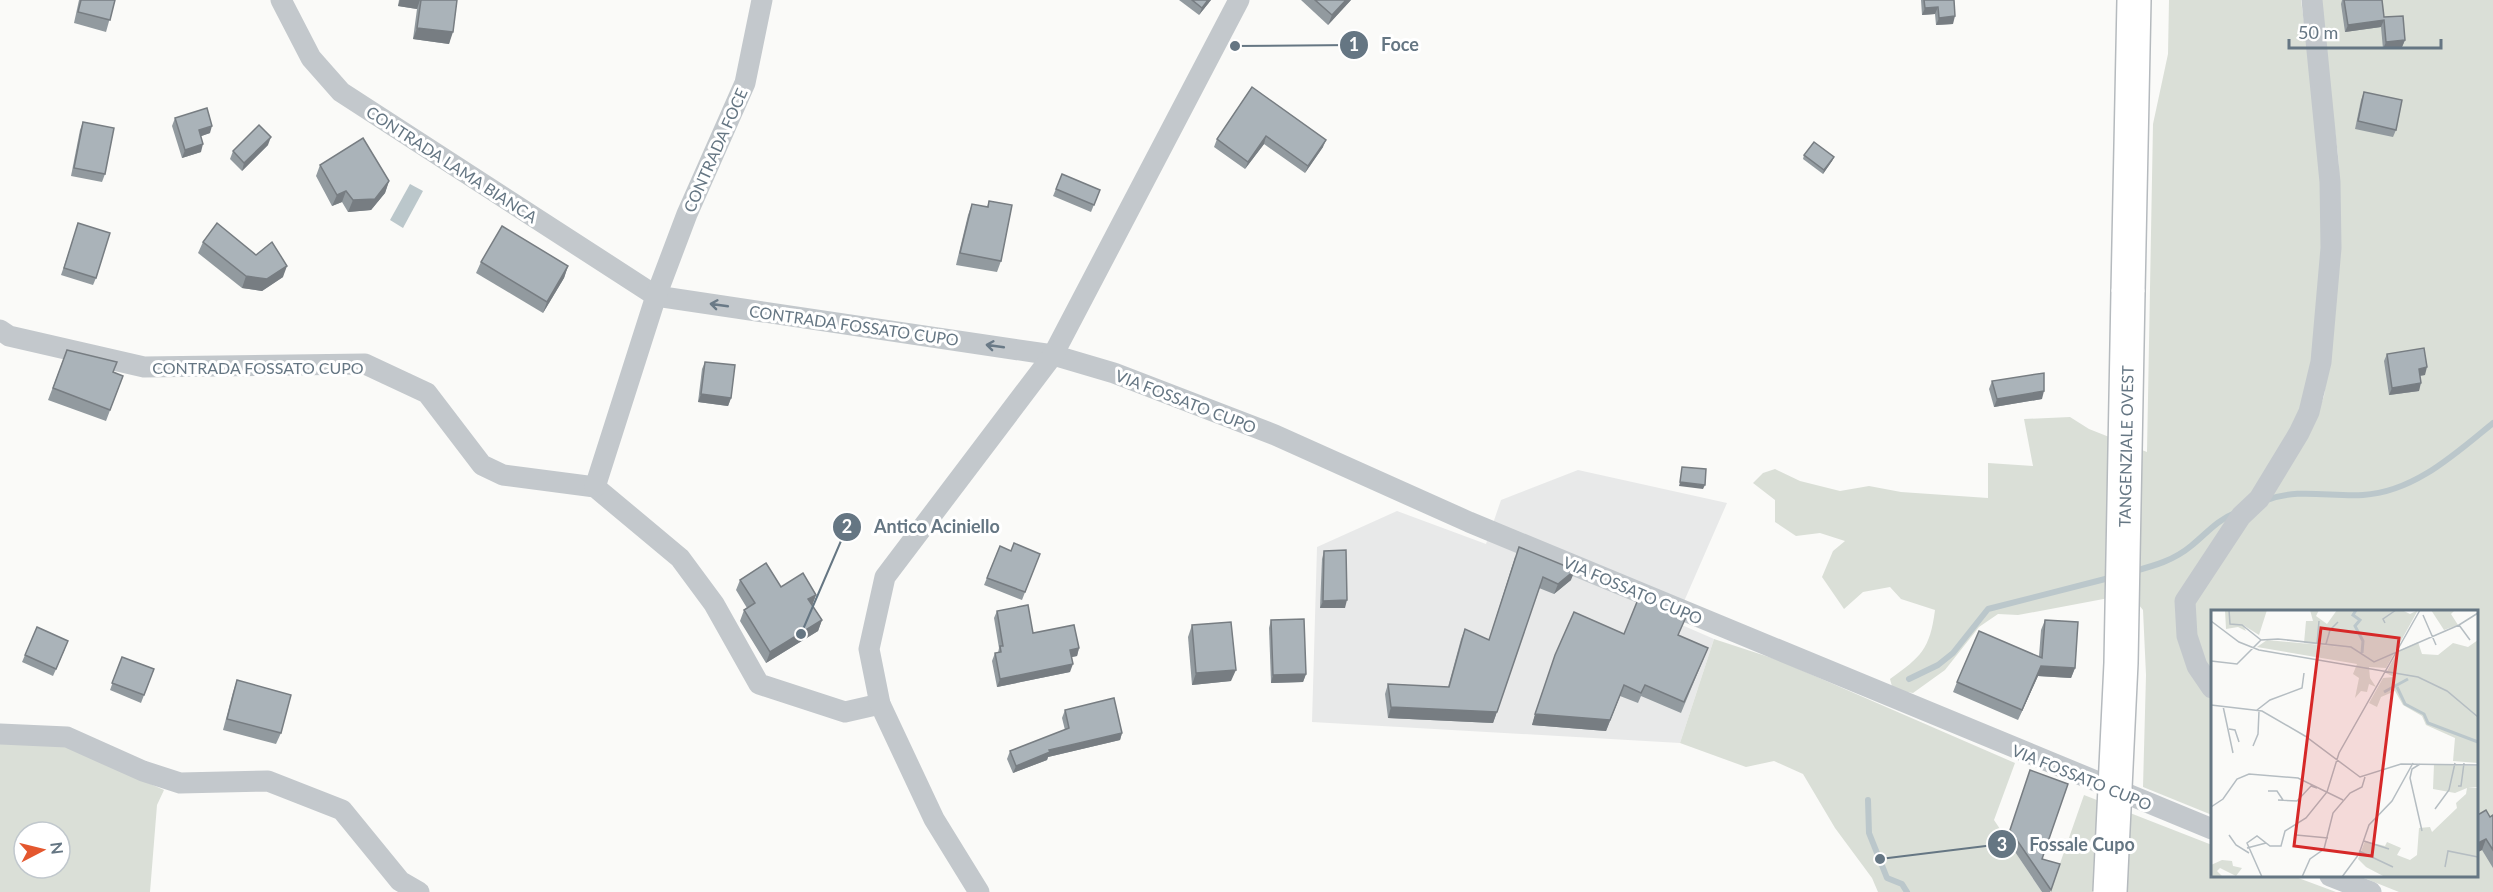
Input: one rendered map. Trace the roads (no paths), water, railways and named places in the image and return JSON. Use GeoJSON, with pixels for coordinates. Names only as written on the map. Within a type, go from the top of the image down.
{"type":"FeatureCollection","features":[{"type":"Feature","properties":{"kind":"main road","name":"TANGENZIALE OVEST"},"geometry":{"type":"LineString","coordinates":[[2110,892],[2121,663],[2134,0]]}},
{"type":"Feature","properties":{"kind":"street","name":"CONTRADA LAMA BIANCA"},"geometry":{"type":"LineString","coordinates":[[281,0],[311,58],[340,92],[656,296]]}},
{"type":"Feature","properties":{"kind":"street","name":"CONTRADA FOCE"},"geometry":{"type":"LineString","coordinates":[[595,487],[656,296],[687,214],[745,83],[762,0]]}},
{"type":"Feature","properties":{"kind":"street"},"geometry":{"type":"LineString","coordinates":[[980,892],[934,819],[880,704],[869,649],[885,577],[1053,355],[1239,0]]}},
{"type":"Feature","properties":{"kind":"street"},"geometry":{"type":"LineString","coordinates":[[2211,687],[2197,666],[2187,636],[2185,601],[2241,516],[2259,499],[2309,412],[2321,362],[2331,248],[2330,182],[2312,0]]}},
{"type":"Feature","properties":{"kind":"street","name":"CONTRADA FOSSATO CUPO"},"geometry":{"type":"LineString","coordinates":[[656,296],[1053,355]]}},
{"type":"Feature","properties":{"kind":"street","name":"CONTRADA FOSSATO CUPO"},"geometry":{"type":"LineString","coordinates":[[0,330],[9,336],[144,368],[365,364],[427,393],[482,465],[503,475],[595,487]]}},
{"type":"Feature","properties":{"kind":"street","name":"VIA FOSSATO CUPO"},"geometry":{"type":"LineString","coordinates":[[1053,355],[1113,374],[1275,435],[1490,531],[2211,829]]}},
{"type":"Feature","properties":{"kind":"street"},"geometry":{"type":"LineString","coordinates":[[595,487],[680,558],[714,604],[759,684],[845,712],[880,704]]}},
{"type":"Feature","properties":{"kind":"street"},"geometry":{"type":"LineString","coordinates":[[0,734],[67,737],[143,771],[180,783],[268,781],[342,810],[400,881],[419,892]]}},
{"type":"Feature","properties":{"kind":"street"},"geometry":{"type":"LineString","coordinates":[[2333,877],[2359,886]]}},
{"type":"Feature","properties":{"kind":"waterway"},"geometry":{"type":"LineString","coordinates":[[2267,500],[2290,494],[2363,495],[2399,487],[2433,470],[2493,423]]}},
{"type":"Feature","properties":{"kind":"waterway"},"geometry":{"type":"LineString","coordinates":[[2131,572],[2177,556],[2217,523],[2235,513]]}},
{"type":"Feature","properties":{"kind":"waterway"},"geometry":{"type":"LineString","coordinates":[[1909,679],[1938,665],[1953,653],[1988,609],[2113,577]]}},
{"type":"Feature","properties":{"kind":"waterway"},"geometry":{"type":"LineString","coordinates":[[1868,800],[1869,833],[1887,878],[1902,884],[1907,892]]}},
{"type":"Feature","properties":{"kind":"place","name":"Foce"},"geometry":{"type":"Point","coordinates":[1235,46]}},
{"type":"Feature","properties":{"kind":"place","name":"Antico Aciniello"},"geometry":{"type":"Point","coordinates":[801,634]}},
{"type":"Feature","properties":{"kind":"place","name":"Fossale Cupo"},"geometry":{"type":"Point","coordinates":[1880,859]}}]}
